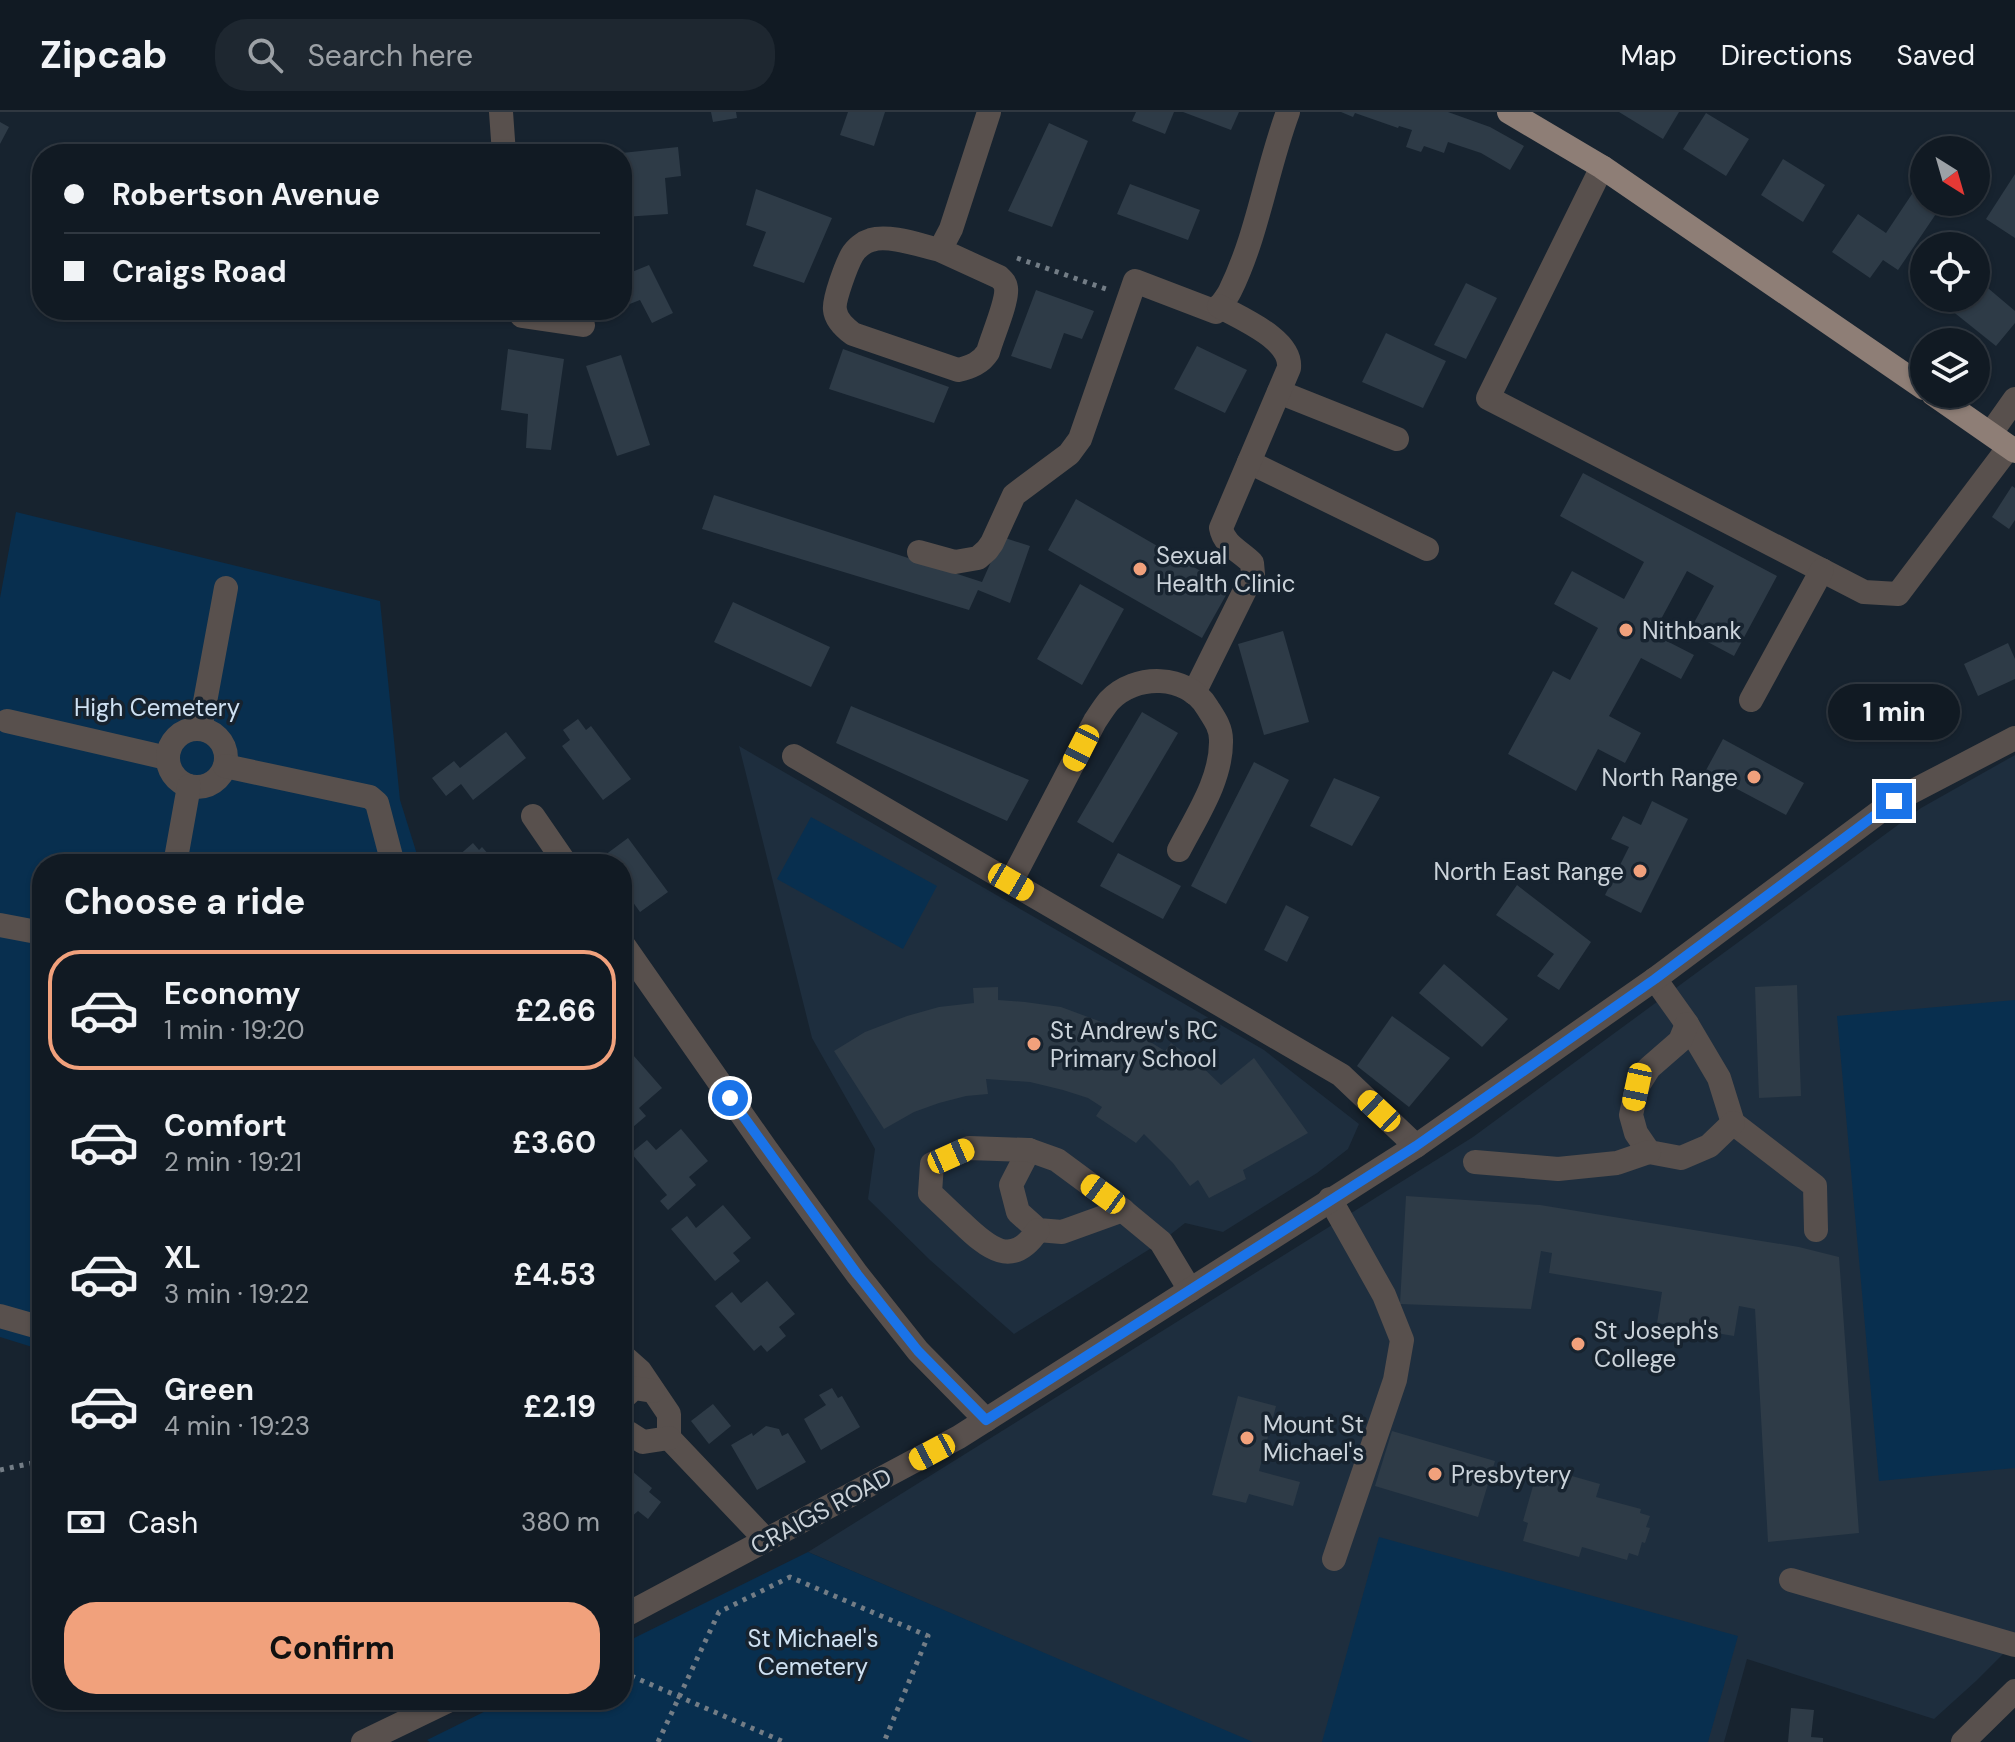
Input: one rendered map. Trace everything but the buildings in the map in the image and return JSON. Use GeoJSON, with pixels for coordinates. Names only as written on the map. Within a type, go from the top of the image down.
{"type":"FeatureCollection","features":[{"type":"Feature","properties":{"kind":"main road"},"geometry":{"type":"LineString","coordinates":[[1509,112],[1602,167],[1910,378]]}},
{"type":"Feature","properties":{"kind":"main road"},"geometry":{"type":"LineString","coordinates":[[1953,408],[2005,444]]}},
{"type":"Feature","properties":{"kind":"street"},"geometry":{"type":"LineString","coordinates":[[501,112],[503,144]]}},
{"type":"Feature","properties":{"kind":"street"},"geometry":{"type":"LineString","coordinates":[[945,240],[989,112]]}},
{"type":"Feature","properties":{"kind":"street"},"geometry":{"type":"LineString","coordinates":[[919,552],[955,562],[978,558],[992,543],[1014,495],[1069,454],[1076,445],[1101,380],[1135,281],[1216,312],[1229,293],[1258,216],[1288,112]]}},
{"type":"Feature","properties":{"kind":"street"},"geometry":{"type":"LineString","coordinates":[[1602,167],[1488,398],[1864,592],[1898,594],[2005,444],[2015,399]]}},
{"type":"Feature","properties":{"kind":"street"},"geometry":{"type":"LineString","coordinates":[[884,238],[945,240],[999,277],[1006,289],[988,352],[979,362],[958,370],[846,329],[835,313],[835,303],[852,254],[859,246],[872,239],[884,238]]}},
{"type":"Feature","properties":{"kind":"street"},"geometry":{"type":"LineString","coordinates":[[1194,693],[1253,574],[1252,563],[1225,541],[1221,528],[1290,360],[1274,338],[1219,306]]}},
{"type":"Feature","properties":{"kind":"street"},"geometry":{"type":"LineString","coordinates":[[549,320],[583,325]]}},
{"type":"Feature","properties":{"kind":"street"},"geometry":{"type":"LineString","coordinates":[[1279,392],[1397,439]]}},
{"type":"Feature","properties":{"kind":"street"},"geometry":{"type":"LineString","coordinates":[[1249,462],[1427,549]]}},
{"type":"Feature","properties":{"kind":"street"},"geometry":{"type":"LineString","coordinates":[[1751,700],[1822,570]]}},
{"type":"Feature","properties":{"kind":"street"},"geometry":{"type":"LineString","coordinates":[[200,729],[226,588]]}},
{"type":"Feature","properties":{"kind":"street"},"geometry":{"type":"LineString","coordinates":[[1011,882],[1095,721],[1110,700],[1121,691],[1160,680],[1188,686],[1204,702],[1220,727],[1217,770],[1179,850]]}},
{"type":"Feature","properties":{"kind":"street"},"geometry":{"type":"LineString","coordinates":[[7,721],[167,758]]}},
{"type":"Feature","properties":{"kind":"street"},"geometry":{"type":"LineString","coordinates":[[200,729],[218,738],[226,756],[225,766],[215,781],[198,787],[189,786],[173,776],[167,758],[174,740],[181,733],[200,729]]}},
{"type":"Feature","properties":{"kind":"street","name":"CRAIGS ROAD"},"geometry":{"type":"LineString","coordinates":[[632,1612],[986,1420],[1416,1146],[1655,979],[1894,801],[2015,738]]}},
{"type":"Feature","properties":{"kind":"street"},"geometry":{"type":"LineString","coordinates":[[794,756],[1341,1075],[1416,1146]]}},
{"type":"Feature","properties":{"kind":"street"},"geometry":{"type":"LineString","coordinates":[[225,766],[370,797],[377,803],[390,854]]}},
{"type":"Feature","properties":{"kind":"street"},"geometry":{"type":"LineString","coordinates":[[177,854],[189,786]]}},
{"type":"Feature","properties":{"kind":"street"},"geometry":{"type":"LineString","coordinates":[[533,816],[559,854]]}},
{"type":"Feature","properties":{"kind":"street"},"geometry":{"type":"LineString","coordinates":[[0,925],[32,931]]}},
{"type":"Feature","properties":{"kind":"street"},"geometry":{"type":"LineString","coordinates":[[632,957],[857,1274],[918,1351],[986,1420]]}},
{"type":"Feature","properties":{"kind":"street"},"geometry":{"type":"LineString","coordinates":[[1655,979],[1687,1024],[1719,1078],[1733,1123],[1815,1186],[1816,1230]]}},
{"type":"Feature","properties":{"kind":"street"},"geometry":{"type":"LineString","coordinates":[[1649,1152],[1636,1133],[1631,1115],[1637,1087],[1649,1068],[1680,1041],[1687,1024]]}},
{"type":"Feature","properties":{"kind":"street"},"geometry":{"type":"LineString","coordinates":[[1475,1162],[1558,1169],[1617,1163],[1649,1152],[1681,1158],[1709,1146],[1733,1123]]}},
{"type":"Feature","properties":{"kind":"street"},"geometry":{"type":"LineString","coordinates":[[1038,1230],[1029,1243],[1014,1251],[994,1250],[980,1241],[930,1193],[932,1164],[969,1148],[1029,1150],[1057,1160],[1161,1242],[1190,1290]]}},
{"type":"Feature","properties":{"kind":"street"},"geometry":{"type":"LineString","coordinates":[[1029,1150],[1011,1185],[1018,1212],[1038,1230],[1062,1232],[1123,1210]]}},
{"type":"Feature","properties":{"kind":"street"},"geometry":{"type":"LineString","coordinates":[[1330,1199],[1384,1295],[1402,1340],[1395,1380],[1334,1559]]}},
{"type":"Feature","properties":{"kind":"street"},"geometry":{"type":"LineString","coordinates":[[0,1316],[32,1325]]}},
{"type":"Feature","properties":{"kind":"street"},"geometry":{"type":"LineString","coordinates":[[632,1364],[669,1414],[669,1438],[766,1540]]}},
{"type":"Feature","properties":{"kind":"street"},"geometry":{"type":"LineString","coordinates":[[632,1390],[653,1391]]}},
{"type":"Feature","properties":{"kind":"street"},"geometry":{"type":"LineString","coordinates":[[632,1436],[643,1442],[669,1438]]}},
{"type":"Feature","properties":{"kind":"street"},"geometry":{"type":"LineString","coordinates":[[1791,1580],[2015,1645]]}},
{"type":"Feature","properties":{"kind":"street"},"geometry":{"type":"LineString","coordinates":[[1963,1742],[2015,1691]]}},
{"type":"Feature","properties":{"kind":"street"},"geometry":{"type":"LineString","coordinates":[[363,1742],[426,1710]]}},
{"type":"Feature","properties":{"kind":"path"},"geometry":{"type":"LineString","coordinates":[[1007,254],[1119,293],[1135,281]]}},
{"type":"Feature","properties":{"kind":"path"},"geometry":{"type":"LineString","coordinates":[[0,1470],[32,1463]]}},
{"type":"Feature","properties":{"kind":"path"},"geometry":{"type":"LineString","coordinates":[[658,1742],[719,1612],[790,1577],[928,1636],[884,1742]]}},
{"type":"Feature","properties":{"kind":"path"},"geometry":{"type":"LineString","coordinates":[[632,1676],[784,1742]]}},
{"type":"Feature","properties":{"kind":"shaded area","name":"St Andrew's RC Primary School"},"geometry":{"type":"Polygon","coordinates":[[[739,746],[1264,1050],[1359,1124],[1348,1149],[1317,1173],[1223,1232],[1185,1223],[1161,1242],[1014,1334],[930,1260],[868,1199],[875,1149],[812,1038],[739,746]]]}},
{"type":"Feature","properties":{"kind":"shaded area","name":"St Joseph's College"},"geometry":{"type":"Polygon","coordinates":[[[2015,755],[2015,1642],[1934,1719],[1747,1659],[1724,1742],[1249,1742],[808,1552],[1473,1137],[1921,808],[2015,755]]]}},
{"type":"Feature","properties":{"kind":"green space","name":"High Cemetery"},"geometry":{"type":"Polygon","coordinates":[[[16,512],[380,601],[400,800],[417,854],[32,854],[32,1347],[0,1337],[0,598],[16,512]]]}},
{"type":"Feature","properties":{"kind":"green space"},"geometry":{"type":"Polygon","coordinates":[[[811,817],[937,886],[903,949],[777,879],[811,817]]]}},
{"type":"Feature","properties":{"kind":"green space"},"geometry":{"type":"Polygon","coordinates":[[[2015,1000],[2015,1468],[1879,1481],[1837,1016],[2015,1000]]]}},
{"type":"Feature","properties":{"kind":"green space"},"geometry":{"type":"Polygon","coordinates":[[[1379,1537],[1738,1636],[1708,1742],[1322,1742],[1379,1537]]]}},
{"type":"Feature","properties":{"kind":"green space","name":"St Michael's Cemetery"},"geometry":{"type":"Polygon","coordinates":[[[808,1552],[1253,1742],[427,1740],[488,1710],[632,1710],[632,1639],[808,1552]]]}},
{"type":"Feature","properties":{"kind":"place","name":"Sexual Health Clinic"},"geometry":{"type":"Point","coordinates":[1140,569]}},
{"type":"Feature","properties":{"kind":"place","name":"Nithbank"},"geometry":{"type":"Point","coordinates":[1626,630]}},
{"type":"Feature","properties":{"kind":"place","name":"North Range"},"geometry":{"type":"Point","coordinates":[1754,777]}},
{"type":"Feature","properties":{"kind":"place","name":"North East Range"},"geometry":{"type":"Point","coordinates":[1640,871]}},
{"type":"Feature","properties":{"kind":"place","name":"St Andrew's RC Primary School"},"geometry":{"type":"Point","coordinates":[1034,1044]}},
{"type":"Feature","properties":{"kind":"place","name":"St Joseph's College"},"geometry":{"type":"Point","coordinates":[1578,1344]}},
{"type":"Feature","properties":{"kind":"place","name":"Mount St Michael's"},"geometry":{"type":"Point","coordinates":[1247,1438]}},
{"type":"Feature","properties":{"kind":"place","name":"Presbytery"},"geometry":{"type":"Point","coordinates":[1435,1474]}},
{"type":"Feature","properties":{"kind":"route"},"geometry":{"type":"LineString","coordinates":[[730,1098],[857,1274],[918,1351],[986,1420],[1416,1146],[1655,979],[1894,801]]}}]}
